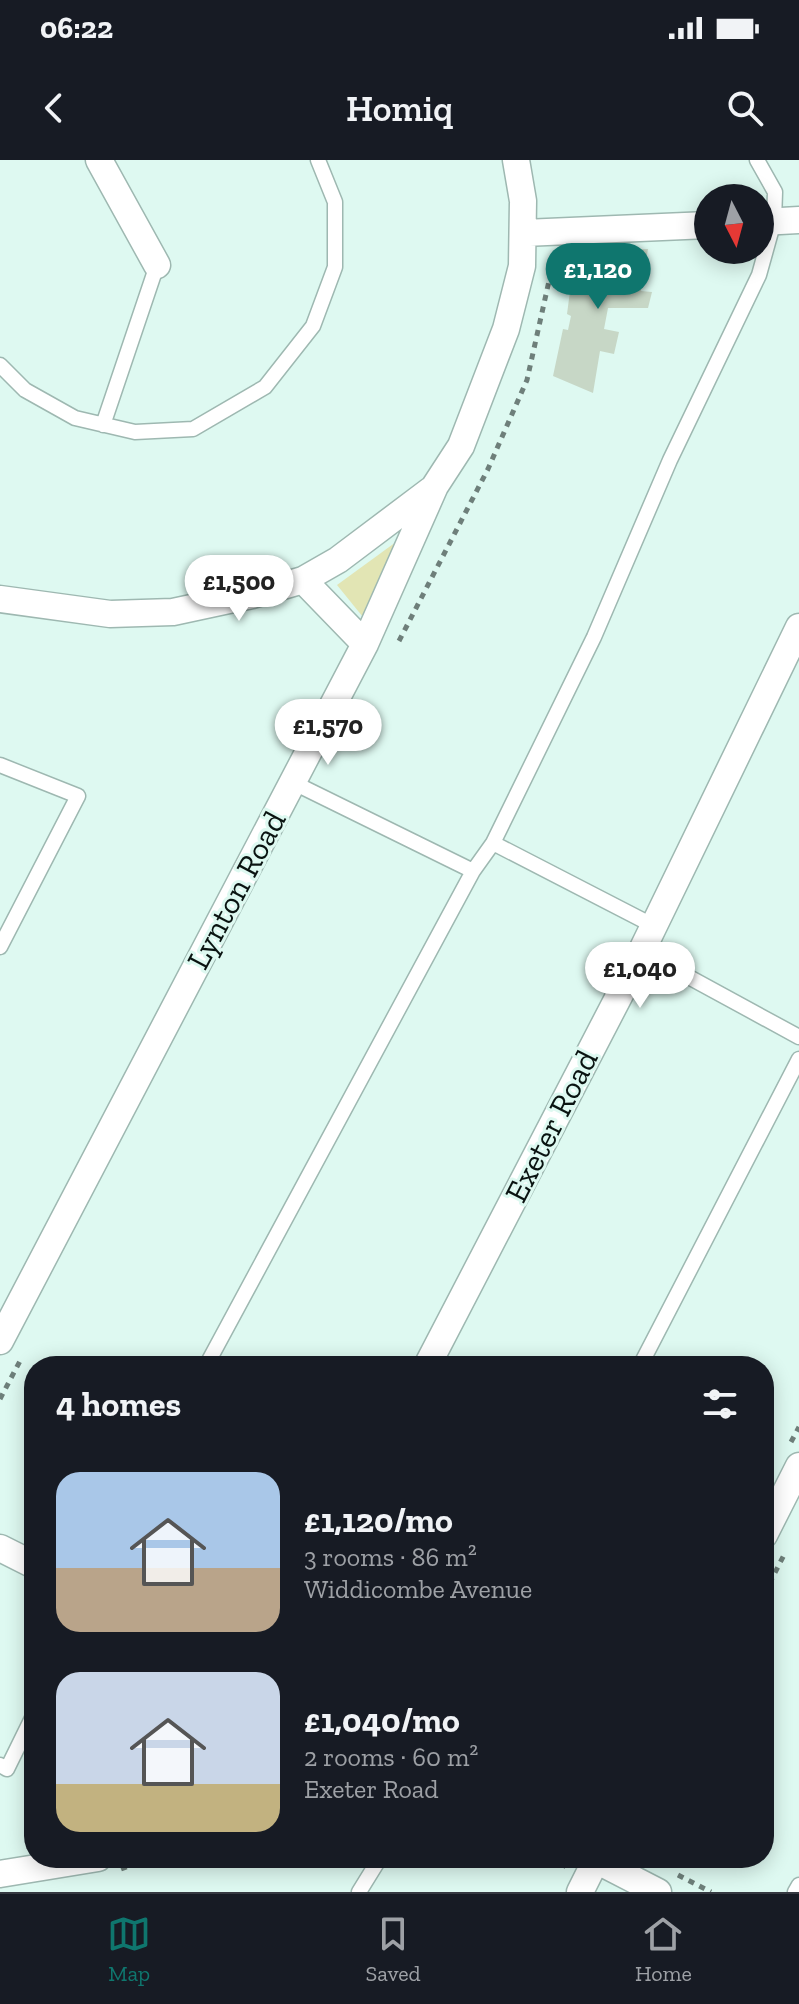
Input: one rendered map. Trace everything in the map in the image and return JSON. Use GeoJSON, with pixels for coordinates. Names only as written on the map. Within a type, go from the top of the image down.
{"type":"FeatureCollection","features":[{"type":"Feature","properties":{"kind":"street"},"geometry":{"type":"LineString","coordinates":[[99,160],[157,265]]}},
{"type":"Feature","properties":{"kind":"street","name":"Lynton Road"},"geometry":{"type":"LineString","coordinates":[[0,1341],[365,644],[435,486],[461,446],[506,329],[522,266],[523,201],[516,160]]}},
{"type":"Feature","properties":{"kind":"street"},"geometry":{"type":"LineString","coordinates":[[524,233],[694,226]]}},
{"type":"Feature","properties":{"kind":"street"},"geometry":{"type":"LineString","coordinates":[[0,599],[110,614],[173,612],[303,580],[359,545],[435,486]]}},
{"type":"Feature","properties":{"kind":"street"},"geometry":{"type":"LineString","coordinates":[[303,580],[365,644]]}},
{"type":"Feature","properties":{"kind":"street","name":"Exeter Road"},"geometry":{"type":"LineString","coordinates":[[432,1356],[654,926],[799,627]]}},
{"type":"Feature","properties":{"kind":"street"},"geometry":{"type":"LineString","coordinates":[[774,1515],[799,1466]]}},
{"type":"Feature","properties":{"kind":"street"},"geometry":{"type":"LineString","coordinates":[[0,1548],[24,1560]]}},
{"type":"Feature","properties":{"kind":"street"},"geometry":{"type":"LineString","coordinates":[[0,1874],[37,1868]]}},
{"type":"Feature","properties":{"kind":"street"},"geometry":{"type":"LineString","coordinates":[[580,1892],[591,1868]]}},
{"type":"Feature","properties":{"kind":"street"},"geometry":{"type":"LineString","coordinates":[[612,1868],[658,1892]]}},
{"type":"Feature","properties":{"kind":"lane"},"geometry":{"type":"LineString","coordinates":[[0,365],[25,390],[75,418],[135,432],[193,429],[265,387],[313,326],[335,267],[335,202],[318,160]]}},
{"type":"Feature","properties":{"kind":"lane"},"geometry":{"type":"LineString","coordinates":[[211,1356],[473,871],[493,843],[594,637],[670,460],[759,275],[778,221],[775,192],[757,160]]}},
{"type":"Feature","properties":{"kind":"lane"},"geometry":{"type":"LineString","coordinates":[[103,425],[157,265]]}},
{"type":"Feature","properties":{"kind":"lane"},"geometry":{"type":"LineString","coordinates":[[0,765],[78,796],[0,947]]}},
{"type":"Feature","properties":{"kind":"lane"},"geometry":{"type":"LineString","coordinates":[[292,782],[473,871]]}},
{"type":"Feature","properties":{"kind":"lane"},"geometry":{"type":"LineString","coordinates":[[493,843],[654,926]]}},
{"type":"Feature","properties":{"kind":"lane"},"geometry":{"type":"LineString","coordinates":[[641,951],[799,1037]]}},
{"type":"Feature","properties":{"kind":"lane"},"geometry":{"type":"LineString","coordinates":[[645,1356],[799,1059]]}},
{"type":"Feature","properties":{"kind":"lane"},"geometry":{"type":"LineString","coordinates":[[0,1765],[7,1769],[24,1734]]}},
{"type":"Feature","properties":{"kind":"lane"},"geometry":{"type":"LineString","coordinates":[[359,1892],[374,1868]]}},
{"type":"Feature","properties":{"kind":"lane"},"geometry":{"type":"LineString","coordinates":[[795,1892],[799,1885]]}},
{"type":"Feature","properties":{"kind":"path"},"geometry":{"type":"LineString","coordinates":[[774,1575],[790,1544]]}},
{"type":"Feature","properties":{"kind":"green space"},"geometry":{"type":"Polygon","coordinates":[[[396,542],[367,622],[337,585],[396,542]]]}},
{"type":"Feature","properties":{"kind":"building"},"geometry":{"type":"Polygon","coordinates":[[[648,249],[641,291],[652,292],[648,308],[608,308],[604,329],[619,332],[614,354],[600,351],[593,393],[553,376],[563,329],[568,330],[571,316],[567,314],[571,284],[578,285],[579,274],[574,272],[577,261],[584,260],[585,251],[648,249]]]}}]}
